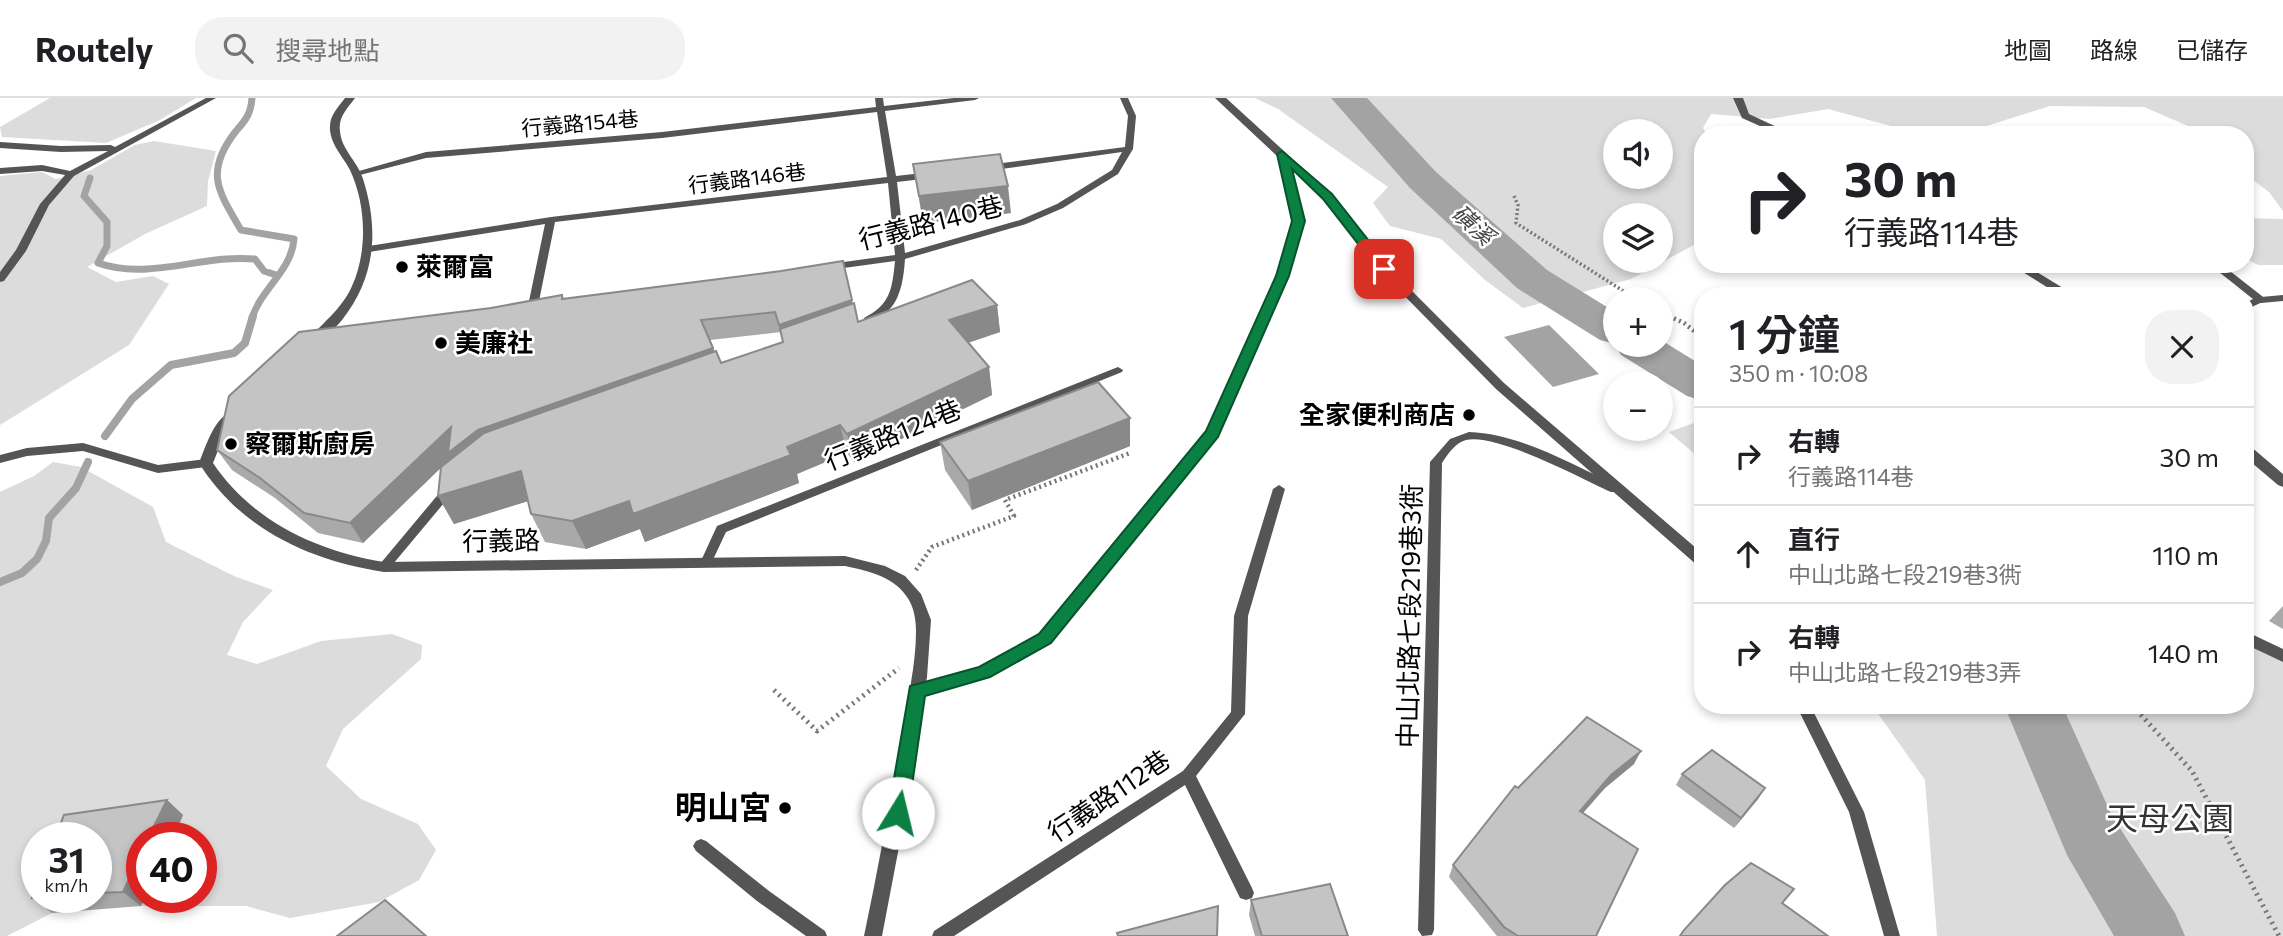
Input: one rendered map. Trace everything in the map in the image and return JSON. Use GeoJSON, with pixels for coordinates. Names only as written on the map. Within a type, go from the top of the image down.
{"type":"FeatureCollection","features":[{"type":"Feature","properties":{"kind":"street"},"geometry":{"type":"LineString","coordinates":[[306,346],[338,326],[360,284],[369,249],[365,209],[356,173],[339,146],[335,121],[350,98]]}},
{"type":"Feature","properties":{"kind":"street"},"geometry":{"type":"LineString","coordinates":[[1220,98],[1328,196],[1384,269],[1435,323],[1615,489],[1694,555]]}},
{"type":"Feature","properties":{"kind":"street"},"geometry":{"type":"LineString","coordinates":[[1738,98],[1745,116],[1768,126]]}},
{"type":"Feature","properties":{"kind":"street"},"geometry":{"type":"LineString","coordinates":[[917,691],[984,672],[1045,638],[1212,433],[1282,276],[1298,221],[1282,154]]}},
{"type":"Feature","properties":{"kind":"street"},"geometry":{"type":"LineString","coordinates":[[2030,273],[2054,287]]}},
{"type":"Feature","properties":{"kind":"street"},"geometry":{"type":"LineString","coordinates":[[2226,273],[2244,287]]}},
{"type":"Feature","properties":{"kind":"street"},"geometry":{"type":"LineString","coordinates":[[2254,295],[2261,300],[2254,303]]}},
{"type":"Feature","properties":{"kind":"street"},"geometry":{"type":"LineString","coordinates":[[206,463],[219,432],[242,401]]}},
{"type":"Feature","properties":{"kind":"street"},"geometry":{"type":"LineString","coordinates":[[2254,457],[2283,482]]}},
{"type":"Feature","properties":{"kind":"street","name":"行義路"},"geometry":{"type":"LineString","coordinates":[[206,463],[216,482],[267,526],[357,565],[384,567],[845,561],[884,569],[906,585]]}},
{"type":"Feature","properties":{"kind":"street"},"geometry":{"type":"LineString","coordinates":[[873,936],[894,840],[922,651],[922,611],[906,585]]}},
{"type":"Feature","properties":{"kind":"street"},"geometry":{"type":"LineString","coordinates":[[2254,642],[2283,656]]}},
{"type":"Feature","properties":{"kind":"lane"},"geometry":{"type":"LineString","coordinates":[[0,279],[21,251],[45,204],[71,174],[212,98]]}},
{"type":"Feature","properties":{"kind":"lane"},"geometry":{"type":"LineString","coordinates":[[861,324],[883,312],[893,299],[902,257],[879,98]]}},
{"type":"Feature","properties":{"kind":"lane","name":"行義路154巷"},"geometry":{"type":"LineString","coordinates":[[356,173],[426,155],[662,135],[975,98]]}},
{"type":"Feature","properties":{"kind":"lane"},"geometry":{"type":"LineString","coordinates":[[973,169],[1129,149],[1132,116],[1124,98]]}},
{"type":"Feature","properties":{"kind":"lane"},"geometry":{"type":"LineString","coordinates":[[0,145],[61,149],[115,148]]}},
{"type":"Feature","properties":{"kind":"lane","name":"行義路140巷"},"geometry":{"type":"LineString","coordinates":[[820,268],[902,257],[1023,222],[1060,206],[1115,173],[1129,149]]}},
{"type":"Feature","properties":{"kind":"lane"},"geometry":{"type":"LineString","coordinates":[[0,171],[41,168],[71,174]]}},
{"type":"Feature","properties":{"kind":"lane","name":"行義路146巷"},"geometry":{"type":"LineString","coordinates":[[369,249],[551,220],[945,173]]}},
{"type":"Feature","properties":{"kind":"lane"},"geometry":{"type":"LineString","coordinates":[[533,306],[551,220]]}},
{"type":"Feature","properties":{"kind":"lane"},"geometry":{"type":"LineString","coordinates":[[2261,300],[2283,298]]}},
{"type":"Feature","properties":{"kind":"lane"},"geometry":{"type":"LineString","coordinates":[[519,308],[546,304]]}},
{"type":"Feature","properties":{"kind":"lane","name":"行義路124巷"},"geometry":{"type":"LineString","coordinates":[[706,563],[721,529],[1118,370]]}},
{"type":"Feature","properties":{"kind":"lane","name":"中山北路七段219巷3衖"},"geometry":{"type":"LineString","coordinates":[[1426,930],[1436,461],[1451,443],[1466,436],[1490,436],[1615,489]]}},
{"type":"Feature","properties":{"kind":"lane"},"geometry":{"type":"LineString","coordinates":[[0,459],[27,452],[83,447],[159,469],[206,463]]}},
{"type":"Feature","properties":{"kind":"lane"},"geometry":{"type":"LineString","coordinates":[[384,567],[462,476]]}},
{"type":"Feature","properties":{"kind":"lane","name":"行義路112巷"},"geometry":{"type":"LineString","coordinates":[[940,936],[1188,775],[1238,715],[1241,616],[1279,489]]}},
{"type":"Feature","properties":{"kind":"lane"},"geometry":{"type":"LineString","coordinates":[[1807,714],[1856,812],[1892,936]]}},
{"type":"Feature","properties":{"kind":"lane"},"geometry":{"type":"LineString","coordinates":[[1188,775],[1247,893]]}},
{"type":"Feature","properties":{"kind":"lane"},"geometry":{"type":"LineString","coordinates":[[702,846],[763,896],[819,936]]}},
{"type":"Feature","properties":{"kind":"path"},"geometry":{"type":"LineString","coordinates":[[1514,196],[1518,205],[1516,223],[1617,287]]}},
{"type":"Feature","properties":{"kind":"path"},"geometry":{"type":"LineString","coordinates":[[1673,318],[1694,331]]}},
{"type":"Feature","properties":{"kind":"path"},"geometry":{"type":"LineString","coordinates":[[906,585],[932,547],[1014,516],[1005,500],[1130,453]]}},
{"type":"Feature","properties":{"kind":"path"},"geometry":{"type":"LineString","coordinates":[[774,690],[817,731],[922,651]]}},
{"type":"Feature","properties":{"kind":"path"},"geometry":{"type":"LineString","coordinates":[[2140,714],[2192,771],[2279,936]]}},
{"type":"Feature","properties":{"kind":"green space"},"geometry":{"type":"Polygon","coordinates":[[[50,98],[196,98],[160,120],[106,143],[2,137],[0,127],[50,98]]]}},
{"type":"Feature","properties":{"kind":"green space"},"geometry":{"type":"Polygon","coordinates":[[[1255,98],[2283,98],[2283,211],[2269,192],[2254,181],[2254,126],[2188,126],[2144,107],[2050,106],[1987,126],[1891,126],[1828,109],[1770,119],[1711,114],[1704,126],[1694,126],[1694,245],[1673,256],[1673,203],[1603,203],[1603,273],[1642,273],[1631,279],[1523,308],[1485,280],[1441,239],[1390,226],[1373,203],[1388,187],[1278,109],[1255,98]]]}},
{"type":"Feature","properties":{"kind":"green space"},"geometry":{"type":"Polygon","coordinates":[[[154,141],[216,151],[208,181],[207,206],[145,234],[87,267],[116,282],[153,276],[169,284],[129,345],[0,425],[0,176],[42,172],[56,179],[91,170],[135,145],[154,141]]]}},
{"type":"Feature","properties":{"kind":"green space"},"geometry":{"type":"Polygon","coordinates":[[[2254,218],[2283,219],[2283,265],[2254,263],[2254,218]]]}},
{"type":"Feature","properties":{"kind":"green space"},"geometry":{"type":"Polygon","coordinates":[[[1694,423],[1694,453],[1673,435],[1673,431],[1694,423]]]}},
{"type":"Feature","properties":{"kind":"green space"},"geometry":{"type":"Polygon","coordinates":[[[53,462],[81,467],[153,507],[166,542],[234,576],[273,590],[243,622],[227,655],[257,664],[321,641],[392,634],[422,645],[421,659],[343,729],[326,766],[361,799],[418,824],[436,850],[419,880],[379,902],[290,918],[246,906],[217,906],[217,822],[180,822],[182,816],[154,822],[126,822],[126,828],[112,831],[112,822],[21,822],[21,913],[52,913],[7,936],[0,936],[0,492],[34,476],[53,462]]]}},
{"type":"Feature","properties":{"kind":"green space","name":"天母公園"},"geometry":{"type":"Polygon","coordinates":[[[2254,644],[2283,659],[2283,936],[1937,936],[1925,780],[1878,714],[2254,714],[2254,644]]]}},
{"type":"Feature","properties":{"kind":"shaded area"},"geometry":{"type":"Polygon","coordinates":[[[1549,325],[1599,374],[1553,387],[1504,337],[1549,325]]]}},
{"type":"Feature","properties":{"kind":"building"},"geometry":{"type":"Polygon","coordinates":[[[1000,154],[1008,186],[919,196],[913,164],[1000,154]]]}},
{"type":"Feature","properties":{"kind":"building"},"geometry":{"type":"Polygon","coordinates":[[[843,261],[852,300],[779,325],[775,312],[701,320],[713,348],[478,430],[448,453],[451,427],[350,523],[304,513],[260,478],[217,450],[229,396],[299,332],[491,308],[562,295],[562,299],[843,261]]]}},
{"type":"Feature","properties":{"kind":"building"},"geometry":{"type":"Polygon","coordinates":[[[972,280],[997,305],[949,320],[989,367],[847,434],[840,425],[787,447],[791,455],[633,514],[629,501],[572,521],[531,514],[521,471],[438,496],[441,467],[484,433],[716,351],[721,363],[783,342],[780,329],[854,303],[858,322],[972,280]]]}},
{"type":"Feature","properties":{"kind":"building"},"geometry":{"type":"Polygon","coordinates":[[[1098,382],[1130,418],[968,481],[940,442],[1098,382]]]}},
{"type":"Feature","properties":{"kind":"building"},"geometry":{"type":"Polygon","coordinates":[[[1587,717],[1641,751],[1611,775],[1580,811],[1638,849],[1596,936],[1518,936],[1504,927],[1453,865],[1515,786],[1518,788],[1587,717]]]}},
{"type":"Feature","properties":{"kind":"building"},"geometry":{"type":"Polygon","coordinates":[[[1712,750],[1765,788],[1741,818],[1682,774],[1712,750]]]}},
{"type":"Feature","properties":{"kind":"building"},"geometry":{"type":"Polygon","coordinates":[[[167,800],[156,822],[126,822],[126,886],[123,892],[112,892],[112,822],[61,822],[64,815],[167,800]]]}},
{"type":"Feature","properties":{"kind":"building"},"geometry":{"type":"Polygon","coordinates":[[[1751,863],[1794,889],[1782,903],[1828,936],[1680,936],[1725,885],[1751,863]]]}},
{"type":"Feature","properties":{"kind":"building"},"geometry":{"type":"Polygon","coordinates":[[[1330,884],[1348,936],[1262,936],[1251,900],[1330,884]]]}},
{"type":"Feature","properties":{"kind":"building"},"geometry":{"type":"Polygon","coordinates":[[[385,900],[426,936],[337,936],[385,900]]]}},
{"type":"Feature","properties":{"kind":"building"},"geometry":{"type":"Polygon","coordinates":[[[1218,906],[1217,936],[1118,936],[1117,933],[1218,906]]]}},
{"type":"Feature","properties":{"kind":"waterway"},"geometry":{"type":"LineString","coordinates":[[252,98],[247,116],[220,158],[217,170],[221,192],[241,230],[294,239],[288,260],[252,318]]}},
{"type":"Feature","properties":{"kind":"waterway","name":"磺溪"},"geometry":{"type":"LineString","coordinates":[[1348,98],[1423,180],[1532,279],[1603,323]]}},
{"type":"Feature","properties":{"kind":"waterway"},"geometry":{"type":"LineString","coordinates":[[90,178],[84,196],[107,222],[107,246],[98,263],[137,269],[235,258],[255,259],[264,271],[276,275]]}},
{"type":"Feature","properties":{"kind":"waterway"},"geometry":{"type":"LineString","coordinates":[[105,436],[132,399],[171,365],[234,353],[245,343],[253,316]]}},
{"type":"Feature","properties":{"kind":"waterway","name":"磺溪"},"geometry":{"type":"LineString","coordinates":[[1656,357],[1694,380]]}},
{"type":"Feature","properties":{"kind":"waterway"},"geometry":{"type":"LineString","coordinates":[[0,582],[22,573],[37,559],[46,541],[49,518],[76,488],[88,462]]}},
{"type":"Feature","properties":{"kind":"waterway","name":"磺溪"},"geometry":{"type":"LineString","coordinates":[[2037,714],[2089,835],[2151,936]]}},
{"type":"Feature","properties":{"kind":"place","name":"萊爾富"},"geometry":{"type":"Point","coordinates":[402,267]}},
{"type":"Feature","properties":{"kind":"place","name":"美廉社"},"geometry":{"type":"Point","coordinates":[441,343]}},
{"type":"Feature","properties":{"kind":"place","name":"全家便利商店"},"geometry":{"type":"Point","coordinates":[1469,415]}},
{"type":"Feature","properties":{"kind":"place","name":"察爾斯廚房"},"geometry":{"type":"Point","coordinates":[231,444]}},
{"type":"Feature","properties":{"kind":"place","name":"明山宮"},"geometry":{"type":"Point","coordinates":[785,808]}},
{"type":"Feature","properties":{"kind":"route"},"geometry":{"type":"LineString","coordinates":[[898,813],[917,691],[984,672],[1045,638],[1081,598],[1212,433],[1282,276],[1298,221],[1282,154],[1328,196],[1384,269]]}}]}
